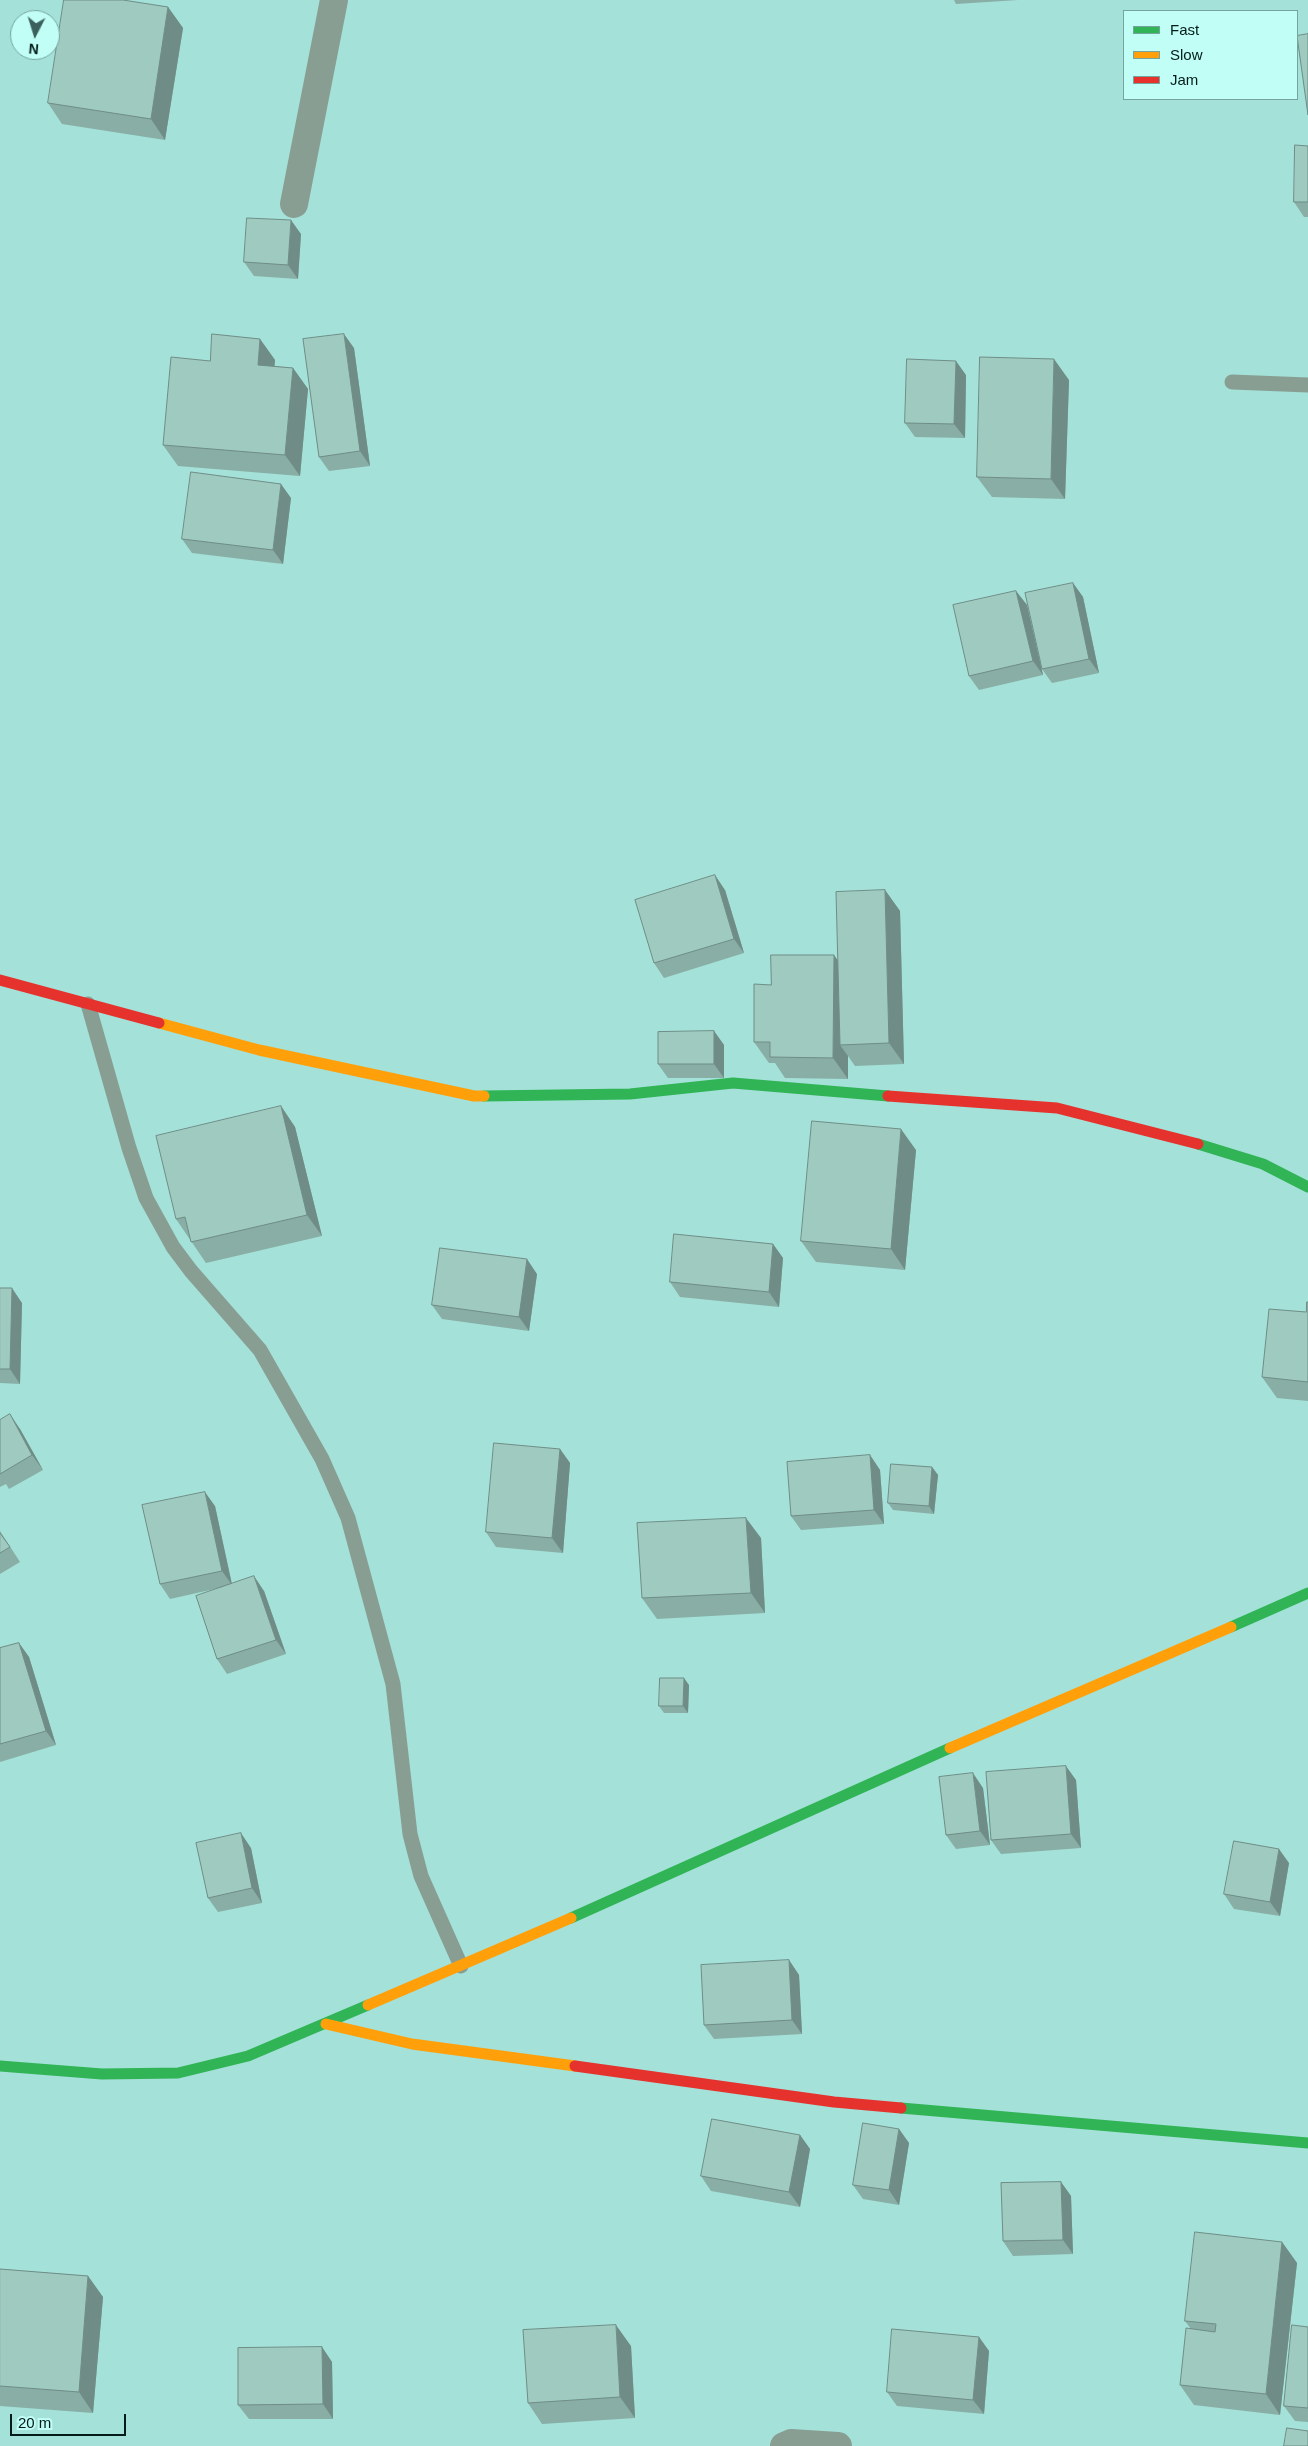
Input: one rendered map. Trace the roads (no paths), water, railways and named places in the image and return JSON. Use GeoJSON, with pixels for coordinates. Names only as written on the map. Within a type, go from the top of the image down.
{"type":"FeatureCollection","features":[{"type":"Feature","properties":{"kind":"street"},"geometry":{"type":"LineString","coordinates":[[294,204],[334,0]]}},
{"type":"Feature","properties":{"kind":"street"},"geometry":{"type":"LineString","coordinates":[[0,980],[259,1050],[474,1096],[630,1094],[733,1083],[824,1092],[1057,1108],[1182,1139],[1254,1162],[1308,1187]]}},
{"type":"Feature","properties":{"kind":"street"},"geometry":{"type":"LineString","coordinates":[[0,2066],[102,2074],[178,2073],[248,2056],[461,1966],[884,1776],[1180,1650],[1308,1593]]}},
{"type":"Feature","properties":{"kind":"street"},"geometry":{"type":"LineString","coordinates":[[326,2024],[412,2044],[834,2102],[1308,2143]]}},
{"type":"Feature","properties":{"kind":"street"},"geometry":{"type":"LineString","coordinates":[[784,2446],[791,2444],[838,2446]]}},
{"type":"Feature","properties":{"kind":"lane"},"geometry":{"type":"LineString","coordinates":[[1232,382],[1308,385]]}},
{"type":"Feature","properties":{"kind":"lane"},"geometry":{"type":"LineString","coordinates":[[88,1004],[129,1148],[146,1198],[173,1247],[191,1271],[260,1350],[322,1459],[348,1518],[393,1684],[410,1834],[421,1876],[461,1966]]}}]}
